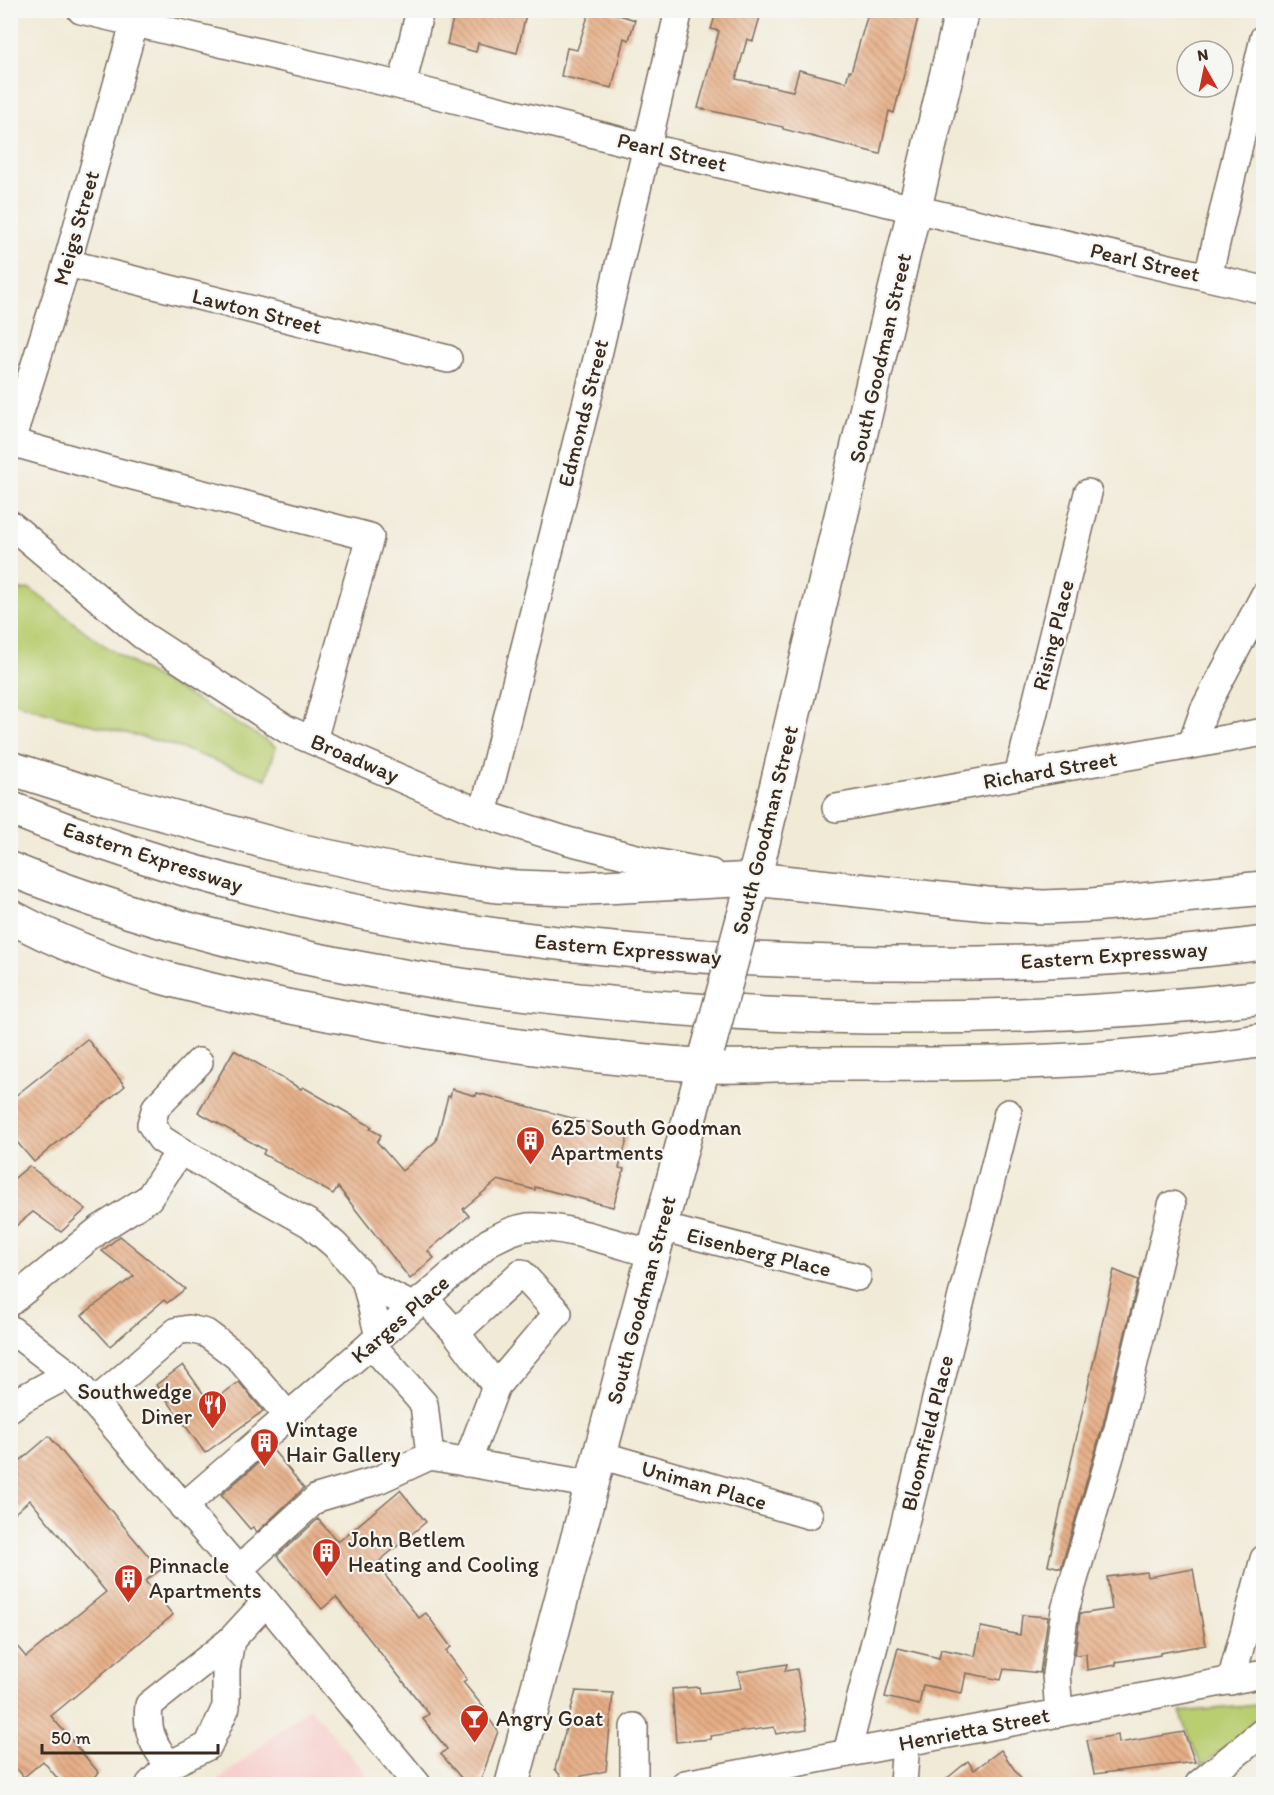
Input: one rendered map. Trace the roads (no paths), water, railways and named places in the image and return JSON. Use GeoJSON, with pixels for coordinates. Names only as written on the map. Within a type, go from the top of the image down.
{"type":"FeatureCollection","features":[{"type":"Feature","properties":{"kind":"main road","name":"South Goodman Street"},"geometry":{"type":"LineString","coordinates":[[512,1785],[754,879],[962,10]]}},
{"type":"Feature","properties":{"kind":"main road"},"geometry":{"type":"LineString","coordinates":[[10,768],[108,799],[247,838],[357,864],[461,882],[531,889],[558,890],[754,879],[987,904],[1044,907],[1102,904],[1263,888]]}},
{"type":"Feature","properties":{"kind":"main road","name":"Eastern Expressway"},"geometry":{"type":"LineString","coordinates":[[10,808],[150,860],[254,889],[358,912],[432,925],[570,944],[744,959],[914,963],[1084,959],[1263,943]]}},
{"type":"Feature","properties":{"kind":"main road"},"geometry":{"type":"LineString","coordinates":[[10,868],[47,884],[129,912],[251,946],[421,979],[614,1004],[763,1015],[936,1018],[1108,1012],[1263,997]]}},
{"type":"Feature","properties":{"kind":"main road"},"geometry":{"type":"LineString","coordinates":[[10,916],[59,941],[113,963],[151,975],[281,1005],[508,1045],[706,1057],[968,1065],[1081,1061],[1172,1053],[1263,1040]]}},
{"type":"Feature","properties":{"kind":"street","name":"Pearl Street"},"geometry":{"type":"LineString","coordinates":[[81,10],[136,17],[646,147],[1263,290]]}},
{"type":"Feature","properties":{"kind":"street"},"geometry":{"type":"LineString","coordinates":[[402,86],[420,10]]}},
{"type":"Feature","properties":{"kind":"street","name":"Edmonds Street"},"geometry":{"type":"LineString","coordinates":[[483,814],[589,393],[679,10]]}},
{"type":"Feature","properties":{"kind":"street","name":"Meigs Street"},"geometry":{"type":"LineString","coordinates":[[11,443],[67,263],[136,17]]}},
{"type":"Feature","properties":{"kind":"street"},"geometry":{"type":"LineString","coordinates":[[1208,277],[1263,38]]}},
{"type":"Feature","properties":{"kind":"street","name":"Lawton Street"},"geometry":{"type":"LineString","coordinates":[[67,263],[448,359]]}},
{"type":"Feature","properties":{"kind":"street"},"geometry":{"type":"LineString","coordinates":[[11,443],[369,537],[313,740]]}},
{"type":"Feature","properties":{"kind":"street","name":"Rising Place"},"geometry":{"type":"LineString","coordinates":[[1018,776],[1088,494]]}},
{"type":"Feature","properties":{"kind":"street","name":"Broadway"},"geometry":{"type":"LineString","coordinates":[[10,524],[142,634],[286,729],[483,814],[621,855],[696,871],[754,879]]}},
{"type":"Feature","properties":{"kind":"street"},"geometry":{"type":"LineString","coordinates":[[1192,744],[1204,710],[1263,596]]}},
{"type":"Feature","properties":{"kind":"street","name":"Richard Street"},"geometry":{"type":"LineString","coordinates":[[836,808],[1263,732]]}},
{"type":"Feature","properties":{"kind":"street"},"geometry":{"type":"LineString","coordinates":[[199,1062],[156,1107],[151,1124],[161,1139],[180,1151],[310,1224],[335,1245],[360,1273],[366,1283],[375,1341],[424,1404],[430,1456],[378,1480],[317,1498],[238,1570]]}},
{"type":"Feature","properties":{"kind":"street","name":"Bloomfield Place"},"geometry":{"type":"LineString","coordinates":[[847,1753],[1008,1113]]}},
{"type":"Feature","properties":{"kind":"street"},"geometry":{"type":"LineString","coordinates":[[10,1302],[100,1229],[149,1198],[180,1151]]}},
{"type":"Feature","properties":{"kind":"street"},"geometry":{"type":"LineString","coordinates":[[1059,1713],[1056,1674],[1065,1610],[1118,1429],[1172,1206]]}},
{"type":"Feature","properties":{"kind":"street","name":"Karges Place"},"geometry":{"type":"LineString","coordinates":[[183,1507],[489,1242],[508,1232],[526,1227],[657,1240]]}},
{"type":"Feature","properties":{"kind":"street","name":"Eisenberg Place"},"geometry":{"type":"LineString","coordinates":[[657,1240],[856,1277]]}},
{"type":"Feature","properties":{"kind":"street"},"geometry":{"type":"LineString","coordinates":[[456,1333],[521,1273],[558,1313],[496,1386],[467,1463]]}},
{"type":"Feature","properties":{"kind":"street"},"geometry":{"type":"LineString","coordinates":[[366,1283],[419,1303],[456,1333],[496,1386]]}},
{"type":"Feature","properties":{"kind":"street"},"geometry":{"type":"LineString","coordinates":[[10,1329],[69,1374],[266,1602],[411,1783]]}},
{"type":"Feature","properties":{"kind":"street"},"geometry":{"type":"LineString","coordinates":[[94,1403],[177,1331],[189,1329],[206,1333],[238,1358],[288,1416]]}},
{"type":"Feature","properties":{"kind":"street"},"geometry":{"type":"LineString","coordinates":[[10,1408],[69,1374]]}},
{"type":"Feature","properties":{"kind":"street","name":"Uniman Place"},"geometry":{"type":"LineString","coordinates":[[430,1456],[467,1463],[596,1470],[809,1515]]}},
{"type":"Feature","properties":{"kind":"street"},"geometry":{"type":"LineString","coordinates":[[1253,1682],[1263,1559]]}},
{"type":"Feature","properties":{"kind":"street"},"geometry":{"type":"LineString","coordinates":[[169,1765],[156,1749],[147,1722],[148,1705],[231,1640],[266,1602]]}},
{"type":"Feature","properties":{"kind":"street"},"geometry":{"type":"LineString","coordinates":[[150,1785],[169,1765],[208,1746],[226,1707],[226,1669],[231,1640]]}},
{"type":"Feature","properties":{"kind":"street","name":"Henrietta Street"},"geometry":{"type":"LineString","coordinates":[[685,1785],[1059,1713],[1253,1682]]}},
{"type":"Feature","properties":{"kind":"street"},"geometry":{"type":"LineString","coordinates":[[634,1727],[634,1785]]}},
{"type":"Feature","properties":{"kind":"street"},"geometry":{"type":"LineString","coordinates":[[1199,1785],[1263,1731]]}},
{"type":"Feature","properties":{"kind":"street"},"geometry":{"type":"LineString","coordinates":[[903,1785],[906,1742]]}},
{"type":"Feature","properties":{"kind":"place","name":"625 South Goodman Apartments"},"geometry":{"type":"Point","coordinates":[530,1166]}},
{"type":"Feature","properties":{"kind":"place","name":"Southwedge Diner"},"geometry":{"type":"Point","coordinates":[213,1430]}},
{"type":"Feature","properties":{"kind":"place","name":"Vintage Hair Gallery"},"geometry":{"type":"Point","coordinates":[265,1468]}},
{"type":"Feature","properties":{"kind":"place","name":"John Betlem Heating and Cooling"},"geometry":{"type":"Point","coordinates":[327,1578]}},
{"type":"Feature","properties":{"kind":"place","name":"Pinnacle Apartments"},"geometry":{"type":"Point","coordinates":[128,1604]}},
{"type":"Feature","properties":{"kind":"place","name":"Angry Goat"},"geometry":{"type":"Point","coordinates":[475,1744]}}]}
